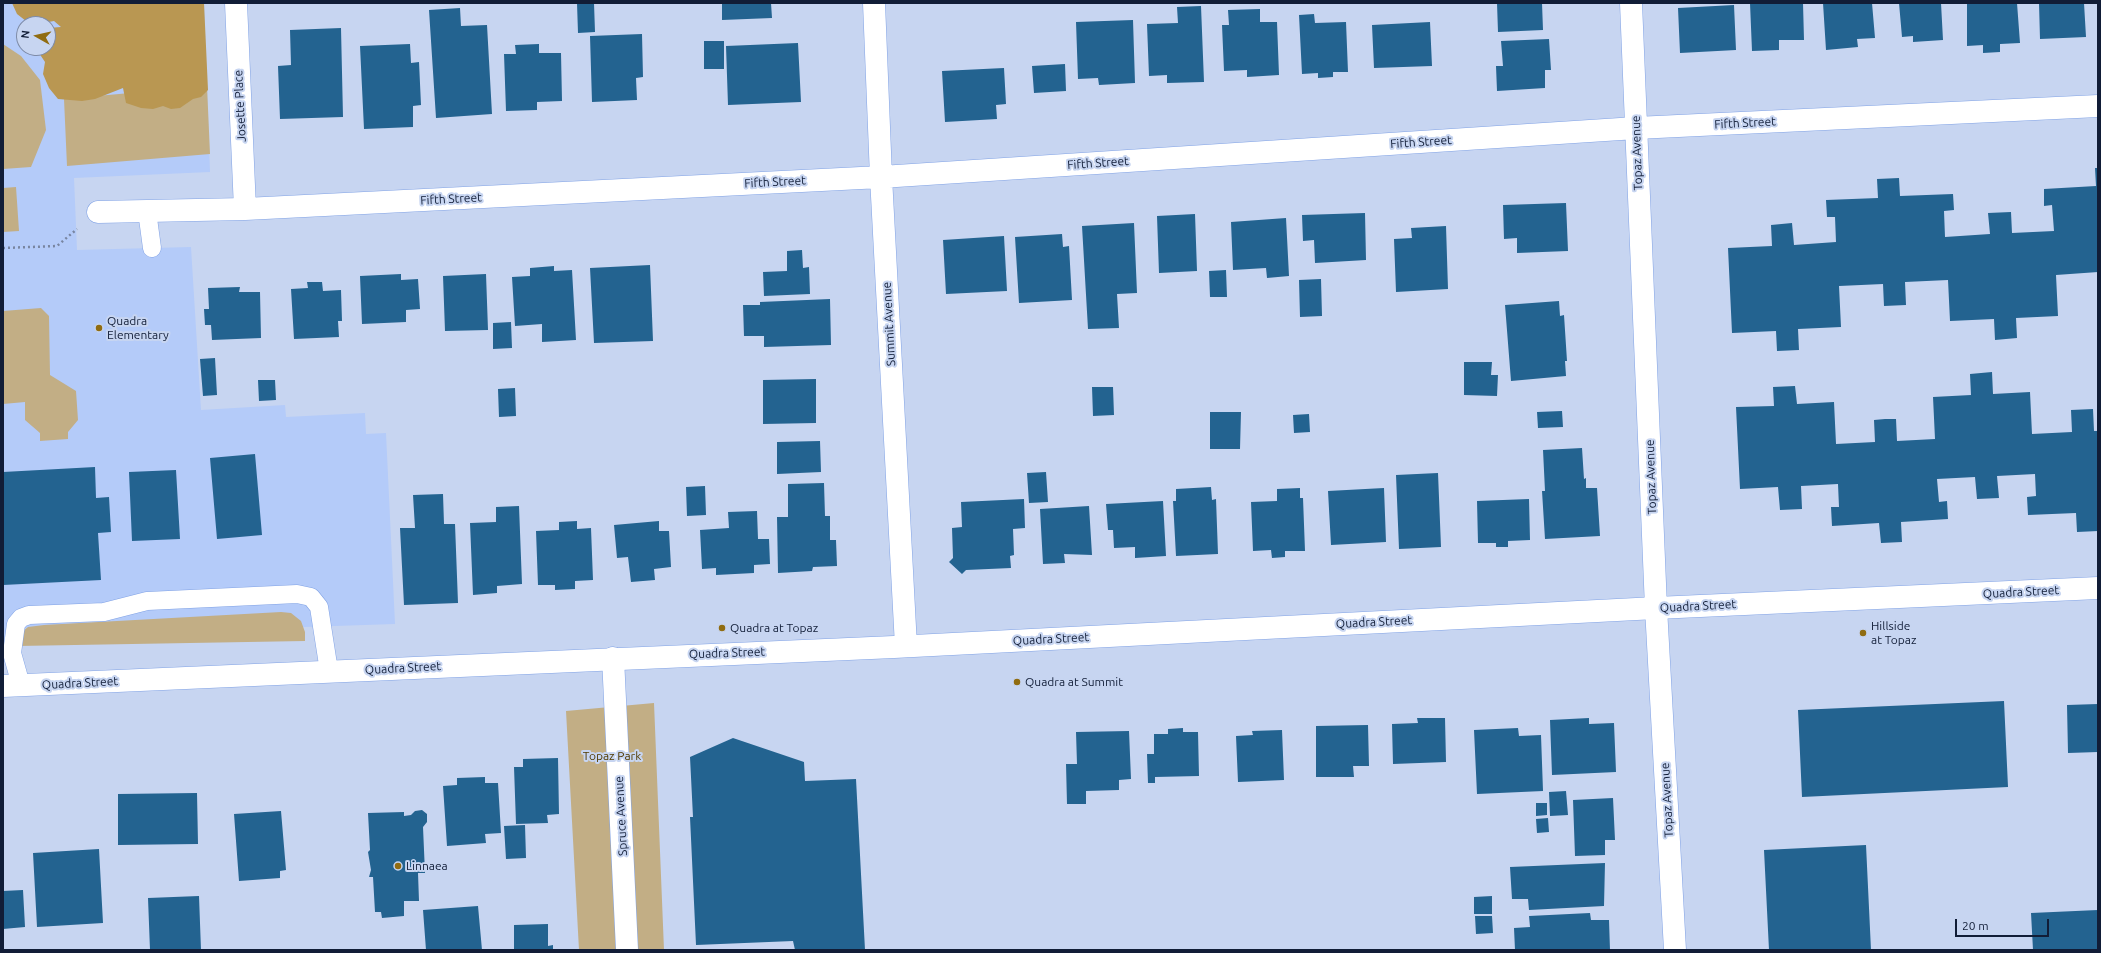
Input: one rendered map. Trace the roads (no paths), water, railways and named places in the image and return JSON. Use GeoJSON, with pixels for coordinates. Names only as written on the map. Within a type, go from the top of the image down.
{"type":"FeatureCollection","features":[{"type":"Feature","properties":{"kind":"street","name":"Josette Place"},"geometry":{"type":"LineString","coordinates":[[236,3],[245,209]]}},
{"type":"Feature","properties":{"kind":"street","name":"Summit Avenue"},"geometry":{"type":"LineString","coordinates":[[874,3],[881,177],[906,646]]}},
{"type":"Feature","properties":{"kind":"street","name":"Topaz Avenue"},"geometry":{"type":"LineString","coordinates":[[1631,3],[1656,608],[1675,950]]}},
{"type":"Feature","properties":{"kind":"street","name":"Fifth Street"},"geometry":{"type":"LineString","coordinates":[[98,212],[245,209],[881,177],[1636,128],[2098,106]]}},
{"type":"Feature","properties":{"kind":"street","name":"Quadra Street"},"geometry":{"type":"LineString","coordinates":[[12,686],[906,646],[1656,608],[2098,588]]}},
{"type":"Feature","properties":{"kind":"street","name":"Spruce Avenue"},"geometry":{"type":"LineString","coordinates":[[612,658],[627,950]]}},
{"type":"Feature","properties":{"kind":"lane"},"geometry":{"type":"LineString","coordinates":[[147,211],[152,248]]}},
{"type":"Feature","properties":{"kind":"lane"},"geometry":{"type":"LineString","coordinates":[[12,686],[12,653],[16,624],[21,618],[29,615],[104,612],[147,601],[297,594],[311,597],[319,607],[329,671]]}},
{"type":"Feature","properties":{"kind":"place","name":"Quadra Elementary"},"geometry":{"type":"Point","coordinates":[99,328]}},
{"type":"Feature","properties":{"kind":"place","name":"Quadra at Topaz"},"geometry":{"type":"Point","coordinates":[722,628]}},
{"type":"Feature","properties":{"kind":"place","name":"Hillside at Topaz"},"geometry":{"type":"Point","coordinates":[1863,633]}},
{"type":"Feature","properties":{"kind":"place","name":"Quadra at Summit"},"geometry":{"type":"Point","coordinates":[1017,682]}},
{"type":"Feature","properties":{"kind":"place","name":"Linnaea"},"geometry":{"type":"Point","coordinates":[398,866]}},
{"type":"Feature","properties":{"kind":"park label","name":"Topaz Park"},"geometry":{"type":"Point","coordinates":[612,756]}}]}
